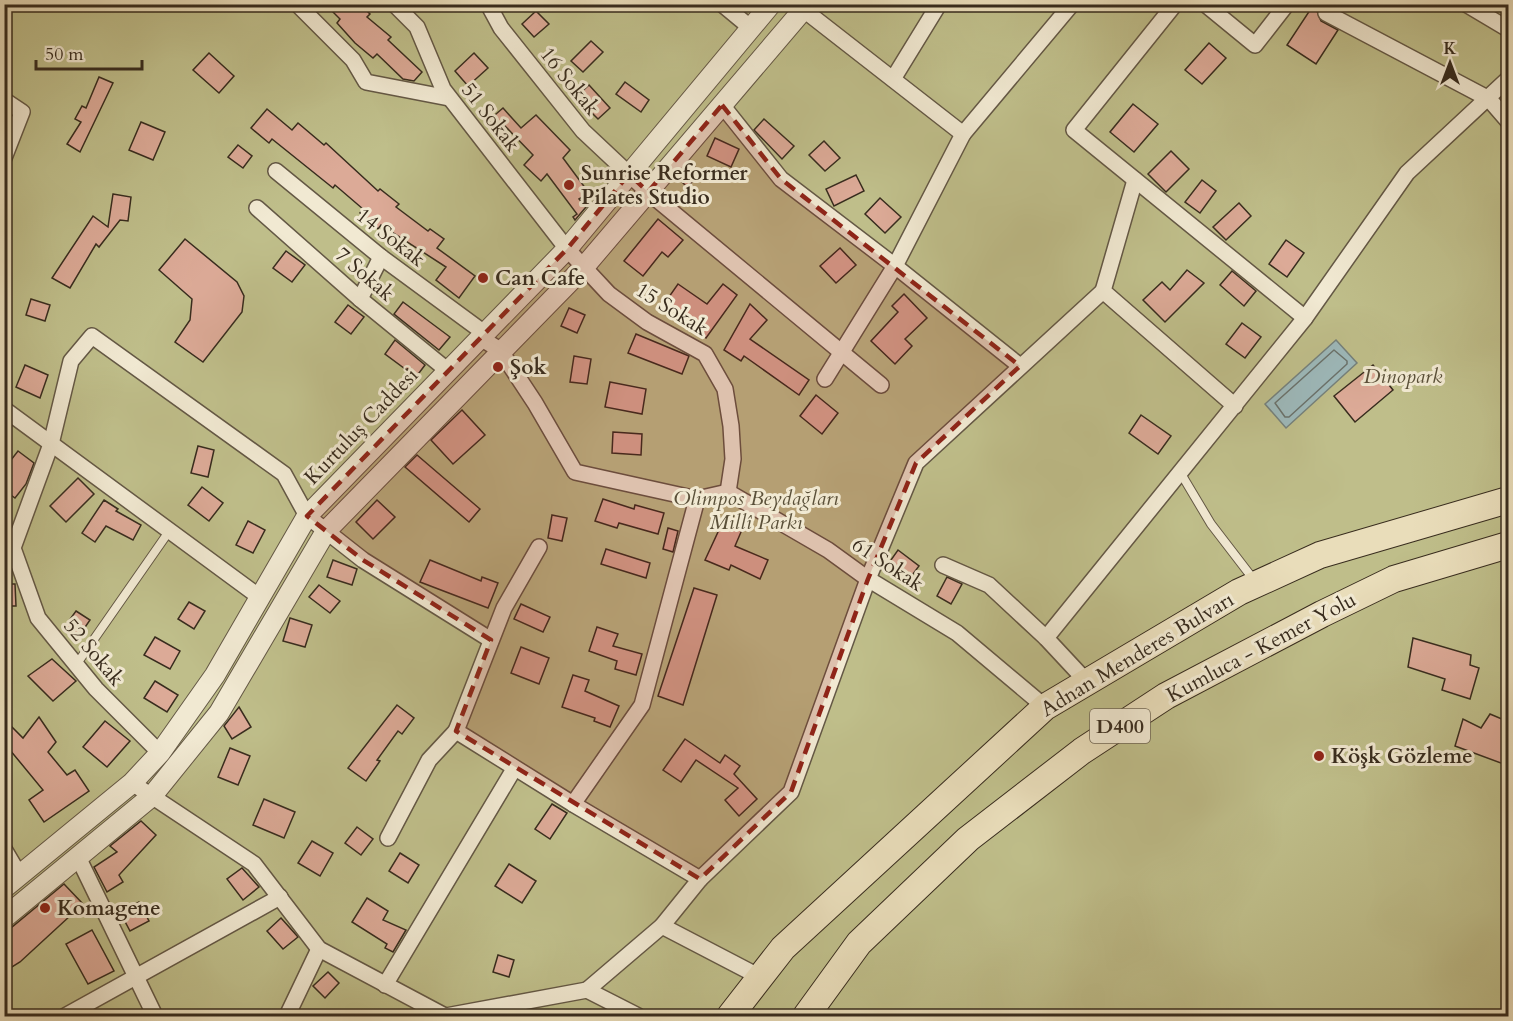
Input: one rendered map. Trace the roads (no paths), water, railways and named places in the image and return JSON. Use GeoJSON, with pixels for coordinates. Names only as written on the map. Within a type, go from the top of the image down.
{"type":"FeatureCollection","features":[{"type":"Feature","properties":{"kind":"highway","name":"Adnan Menderes Bulvarı"},"geometry":{"type":"LineString","coordinates":[[730,1017],[783,948],[1045,707],[1239,592],[1320,555],[1509,500]]}},
{"type":"Feature","properties":{"kind":"highway","name":"Kumluca - Kemer Yolu"},"geometry":{"type":"LineString","coordinates":[[806,1017],[859,943],[968,839],[1082,751],[1166,696],[1394,579],[1509,545]]}},
{"type":"Feature","properties":{"kind":"street"},"geometry":{"type":"LineString","coordinates":[[297,4],[353,60],[366,82],[449,98]]}},
{"type":"Feature","properties":{"kind":"street","name":"51 Sokak"},"geometry":{"type":"LineString","coordinates":[[394,4],[417,27],[449,98],[567,249]]}},
{"type":"Feature","properties":{"kind":"street","name":"16 Sokak"},"geometry":{"type":"LineString","coordinates":[[488,4],[501,28],[583,131],[648,192],[881,385]]}},
{"type":"Feature","properties":{"kind":"street"},"geometry":{"type":"LineString","coordinates":[[722,4],[751,28]]}},
{"type":"Feature","properties":{"kind":"street","name":"Kurtuluş Caddesi"},"geometry":{"type":"LineString","coordinates":[[4,888],[132,783],[160,753],[215,675],[307,516],[567,249],[771,4]]}},
{"type":"Feature","properties":{"kind":"street"},"geometry":{"type":"LineString","coordinates":[[893,79],[939,4]]}},
{"type":"Feature","properties":{"kind":"street"},"geometry":{"type":"LineString","coordinates":[[825,379],[896,266],[963,134],[1072,4]]}},
{"type":"Feature","properties":{"kind":"street"},"geometry":{"type":"LineString","coordinates":[[1175,4],[1074,130],[1305,318]]}},
{"type":"Feature","properties":{"kind":"street"},"geometry":{"type":"LineString","coordinates":[[1205,4],[1255,45],[1287,4]]}},
{"type":"Feature","properties":{"kind":"street"},"geometry":{"type":"LineString","coordinates":[[1466,4],[1509,29]]}},
{"type":"Feature","properties":{"kind":"street"},"geometry":{"type":"LineString","coordinates":[[4,918],[152,796],[219,712],[326,531],[584,267],[722,105],[802,6],[963,134]]}},
{"type":"Feature","properties":{"kind":"street"},"geometry":{"type":"LineString","coordinates":[[1326,13],[1489,99],[1509,121]]}},
{"type":"Feature","properties":{"kind":"street"},"geometry":{"type":"LineString","coordinates":[[1046,638],[1305,318],[1407,172],[1509,79]]}},
{"type":"Feature","properties":{"kind":"street"},"geometry":{"type":"LineString","coordinates":[[4,99],[22,112],[4,158]]}},
{"type":"Feature","properties":{"kind":"street"},"geometry":{"type":"LineString","coordinates":[[722,105],[782,179],[896,266],[1020,366]]}},
{"type":"Feature","properties":{"kind":"street","name":"14 Sokak"},"geometry":{"type":"LineString","coordinates":[[276,171],[481,335]]}},
{"type":"Feature","properties":{"kind":"street"},"geometry":{"type":"LineString","coordinates":[[132,783],[254,864],[319,949],[446,1017],[586,990],[662,926],[700,879],[791,792],[868,579],[916,463],[1104,291],[1135,180]]}},
{"type":"Feature","properties":{"kind":"street","name":"7 Sokak"},"geometry":{"type":"LineString","coordinates":[[256,208],[360,299],[447,370]]}},
{"type":"Feature","properties":{"kind":"street","name":"15 Sokak"},"geometry":{"type":"LineString","coordinates":[[567,249],[609,294],[647,322],[705,354],[725,389],[733,459],[728,492]]}},
{"type":"Feature","properties":{"kind":"street"},"geometry":{"type":"LineString","coordinates":[[360,299],[381,257]]}},
{"type":"Feature","properties":{"kind":"street"},"geometry":{"type":"LineString","coordinates":[[1104,291],[1235,406]]}},
{"type":"Feature","properties":{"kind":"street"},"geometry":{"type":"LineString","coordinates":[[481,335],[500,351],[535,403],[575,472],[697,499],[728,492]]}},
{"type":"Feature","properties":{"kind":"street"},"geometry":{"type":"LineString","coordinates":[[51,444],[72,361],[92,336],[284,474],[307,516],[363,560],[491,640]]}},
{"type":"Feature","properties":{"kind":"street"},"geometry":{"type":"LineString","coordinates":[[4,409],[261,598]]}},
{"type":"Feature","properties":{"kind":"street","name":"52 Sokak"},"geometry":{"type":"LineString","coordinates":[[51,444],[14,548],[12,563],[38,618],[96,689],[160,753]]}},
{"type":"Feature","properties":{"kind":"street","name":"61 Sokak"},"geometry":{"type":"LineString","coordinates":[[728,492],[828,550],[868,579],[957,633],[1045,707]]}},
{"type":"Feature","properties":{"kind":"street"},"geometry":{"type":"LineString","coordinates":[[573,804],[642,705],[697,499]]}},
{"type":"Feature","properties":{"kind":"street"},"geometry":{"type":"LineString","coordinates":[[388,838],[429,760],[456,731],[504,608],[539,547]]}},
{"type":"Feature","properties":{"kind":"street"},"geometry":{"type":"LineString","coordinates":[[944,565],[989,585],[1046,638],[1087,682]]}},
{"type":"Feature","properties":{"kind":"street"},"geometry":{"type":"LineString","coordinates":[[456,731],[513,769],[700,879]]}},
{"type":"Feature","properties":{"kind":"street"},"geometry":{"type":"LineString","coordinates":[[385,985],[513,769]]}},
{"type":"Feature","properties":{"kind":"street"},"geometry":{"type":"LineString","coordinates":[[6,854],[20,876]]}},
{"type":"Feature","properties":{"kind":"street"},"geometry":{"type":"LineString","coordinates":[[78,857],[155,1017]]}},
{"type":"Feature","properties":{"kind":"street"},"geometry":{"type":"LineString","coordinates":[[65,1017],[279,897]]}},
{"type":"Feature","properties":{"kind":"street"},"geometry":{"type":"LineString","coordinates":[[662,926],[760,977]]}},
{"type":"Feature","properties":{"kind":"street"},"geometry":{"type":"LineString","coordinates":[[287,1017],[319,949]]}},
{"type":"Feature","properties":{"kind":"street"},"geometry":{"type":"LineString","coordinates":[[586,990],[638,1017]]}},
{"type":"Feature","properties":{"kind":"lane"},"geometry":{"type":"LineString","coordinates":[[1180,472],[1211,524],[1257,584]]}},
{"type":"Feature","properties":{"kind":"lane"},"geometry":{"type":"LineString","coordinates":[[76,665],[170,530]]}},
{"type":"Feature","properties":{"kind":"water"},"geometry":{"type":"Polygon","coordinates":[[[1336,340],[1357,363],[1286,428],[1265,404],[1336,340]]]}},
{"type":"Feature","properties":{"kind":"place","name":"Sunrise Reformer Pilates Studio"},"geometry":{"type":"Point","coordinates":[569,185]}},
{"type":"Feature","properties":{"kind":"place","name":"Can Cafe"},"geometry":{"type":"Point","coordinates":[483,278]}},
{"type":"Feature","properties":{"kind":"place","name":"Şok"},"geometry":{"type":"Point","coordinates":[498,367]}},
{"type":"Feature","properties":{"kind":"place","name":"Köşk Gözleme"},"geometry":{"type":"Point","coordinates":[1319,756]}},
{"type":"Feature","properties":{"kind":"place","name":"Komagene"},"geometry":{"type":"Point","coordinates":[45,908]}},
{"type":"Feature","properties":{"kind":"park label","name":"Dinopark"},"geometry":{"type":"Point","coordinates":[1403,376]}},
{"type":"Feature","properties":{"kind":"park label","name":"Olimpos Beydağları Millî Parkı"},"geometry":{"type":"Point","coordinates":[756,510]}}]}
